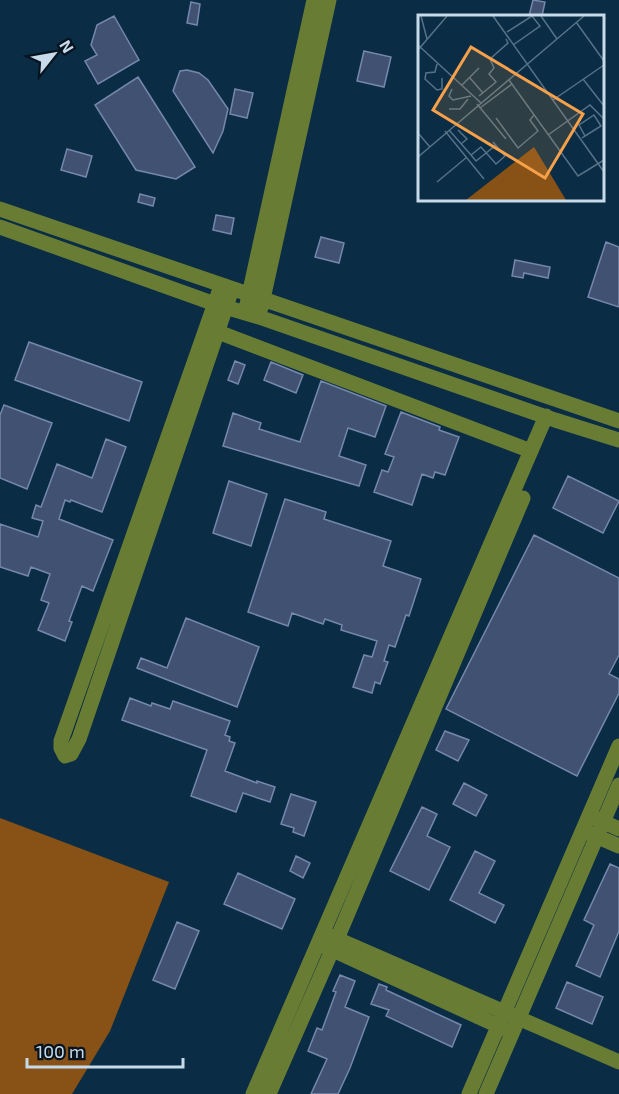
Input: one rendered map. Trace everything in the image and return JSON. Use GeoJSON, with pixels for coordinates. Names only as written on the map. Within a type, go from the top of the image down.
{"type":"FeatureCollection","features":[{"type":"Feature","properties":{"kind":"street"},"geometry":{"type":"LineString","coordinates":[[256,296],[314,0]]}},
{"type":"Feature","properties":{"kind":"street"},"geometry":{"type":"LineString","coordinates":[[252,314],[328,0]]}},
{"type":"Feature","properties":{"kind":"street"},"geometry":{"type":"LineString","coordinates":[[0,208],[619,422]]}},
{"type":"Feature","properties":{"kind":"street"},"geometry":{"type":"LineString","coordinates":[[0,227],[221,305],[619,440]]}},
{"type":"Feature","properties":{"kind":"street"},"geometry":{"type":"LineString","coordinates":[[221,305],[218,332],[79,739],[71,754],[65,756],[61,748],[61,741],[226,287]]}},
{"type":"Feature","properties":{"kind":"street"},"geometry":{"type":"LineString","coordinates":[[218,332],[531,451]]}},
{"type":"Feature","properties":{"kind":"street"},"geometry":{"type":"LineString","coordinates":[[268,1094],[328,941],[531,451],[550,418]]}},
{"type":"Feature","properties":{"kind":"street"},"geometry":{"type":"LineString","coordinates":[[253,1094],[328,941],[550,418]]}},
{"type":"Feature","properties":{"kind":"street"},"geometry":{"type":"LineString","coordinates":[[469,1094],[508,1023],[593,826],[619,746]]}},
{"type":"Feature","properties":{"kind":"street"},"geometry":{"type":"LineString","coordinates":[[593,826],[619,785]]}},
{"type":"Feature","properties":{"kind":"street"},"geometry":{"type":"LineString","coordinates":[[593,826],[619,829]]}},
{"type":"Feature","properties":{"kind":"street"},"geometry":{"type":"LineString","coordinates":[[593,826],[619,846]]}},
{"type":"Feature","properties":{"kind":"street"},"geometry":{"type":"LineString","coordinates":[[328,941],[508,1023],[619,1062]]}},
{"type":"Feature","properties":{"kind":"street"},"geometry":{"type":"LineString","coordinates":[[486,1094],[508,1023]]}},
{"type":"Feature","properties":{"kind":"shaded area"},"geometry":{"type":"Polygon","coordinates":[[[0,818],[169,882],[110,1031],[72,1094],[0,1094],[0,818]]]}},
{"type":"Feature","properties":{"kind":"building"},"geometry":{"type":"Polygon","coordinates":[[[533,0],[545,2],[542,15],[529,15],[533,0]]]}},
{"type":"Feature","properties":{"kind":"building"},"geometry":{"type":"Polygon","coordinates":[[[191,2],[200,4],[197,25],[187,23],[191,2]]]}},
{"type":"Feature","properties":{"kind":"building"},"geometry":{"type":"Polygon","coordinates":[[[114,16],[139,60],[98,84],[85,61],[97,55],[91,45],[97,25],[114,16]]]}},
{"type":"Feature","properties":{"kind":"building"},"geometry":{"type":"Polygon","coordinates":[[[364,51],[391,57],[384,87],[357,81],[364,51]]]}},
{"type":"Feature","properties":{"kind":"building"},"geometry":{"type":"Polygon","coordinates":[[[180,71],[199,73],[208,80],[228,109],[223,131],[213,153],[173,91],[180,71]]]}},
{"type":"Feature","properties":{"kind":"building"},"geometry":{"type":"Polygon","coordinates":[[[138,77],[195,167],[176,179],[136,170],[95,105],[138,77]]]}},
{"type":"Feature","properties":{"kind":"building"},"geometry":{"type":"Polygon","coordinates":[[[235,89],[253,93],[247,118],[230,114],[235,89]]]}},
{"type":"Feature","properties":{"kind":"building"},"geometry":{"type":"Polygon","coordinates":[[[67,149],[92,156],[86,177],[61,170],[67,149]]]}},
{"type":"Feature","properties":{"kind":"building"},"geometry":{"type":"Polygon","coordinates":[[[140,194],[155,198],[153,206],[138,202],[140,194]]]}},
{"type":"Feature","properties":{"kind":"building"},"geometry":{"type":"Polygon","coordinates":[[[216,215],[234,218],[231,234],[213,230],[216,215]]]}},
{"type":"Feature","properties":{"kind":"building"},"geometry":{"type":"Polygon","coordinates":[[[321,237],[344,243],[339,263],[315,257],[321,237]]]}},
{"type":"Feature","properties":{"kind":"building"},"geometry":{"type":"Polygon","coordinates":[[[606,242],[619,247],[619,307],[588,297],[606,242]]]}},
{"type":"Feature","properties":{"kind":"building"},"geometry":{"type":"Polygon","coordinates":[[[515,260],[550,267],[548,278],[524,273],[523,278],[512,276],[515,260]]]}},
{"type":"Feature","properties":{"kind":"building"},"geometry":{"type":"Polygon","coordinates":[[[29,342],[142,382],[129,421],[15,380],[29,342]]]}},
{"type":"Feature","properties":{"kind":"building"},"geometry":{"type":"Polygon","coordinates":[[[235,361],[245,365],[238,384],[228,380],[235,361]]]}},
{"type":"Feature","properties":{"kind":"building"},"geometry":{"type":"Polygon","coordinates":[[[271,362],[303,375],[296,393],[264,380],[271,362]]]}},
{"type":"Feature","properties":{"kind":"building"},"geometry":{"type":"Polygon","coordinates":[[[321,381],[386,406],[375,437],[348,428],[339,456],[366,465],[359,486],[223,446],[233,413],[261,423],[259,429],[300,442],[321,381]]]}},
{"type":"Feature","properties":{"kind":"building"},"geometry":{"type":"Polygon","coordinates":[[[4,405],[52,423],[27,489],[0,478],[0,415],[4,405]]]}},
{"type":"Feature","properties":{"kind":"building"},"geometry":{"type":"Polygon","coordinates":[[[401,412],[459,437],[445,475],[435,472],[433,478],[422,474],[412,505],[374,492],[382,470],[388,472],[394,457],[385,454],[401,412]]]}},
{"type":"Feature","properties":{"kind":"building"},"geometry":{"type":"Polygon","coordinates":[[[106,439],[126,447],[102,512],[71,500],[70,502],[65,500],[59,519],[113,540],[93,591],[82,586],[69,621],[72,622],[65,641],[38,630],[49,603],[41,600],[50,574],[31,567],[28,576],[0,567],[0,524],[38,537],[43,521],[32,518],[36,505],[41,507],[57,464],[92,478],[106,439]]]}},
{"type":"Feature","properties":{"kind":"building"},"geometry":{"type":"Polygon","coordinates":[[[568,476],[619,501],[603,533],[553,508],[568,476]]]}},
{"type":"Feature","properties":{"kind":"building"},"geometry":{"type":"Polygon","coordinates":[[[229,481],[267,494],[251,546],[213,533],[229,481]]]}},
{"type":"Feature","properties":{"kind":"building"},"geometry":{"type":"Polygon","coordinates":[[[285,499],[326,512],[324,519],[391,541],[383,566],[421,579],[409,616],[406,615],[395,647],[389,645],[384,661],[388,662],[380,684],[375,682],[372,693],[353,687],[364,655],[372,657],[377,641],[341,630],[342,625],[325,619],[323,624],[292,613],[288,626],[248,612],[285,499]]]}},
{"type":"Feature","properties":{"kind":"building"},"geometry":{"type":"Polygon","coordinates":[[[534,535],[619,578],[619,655],[609,674],[619,679],[619,693],[577,776],[446,709],[534,535]]]}},
{"type":"Feature","properties":{"kind":"building"},"geometry":{"type":"Polygon","coordinates":[[[186,618],[259,647],[237,707],[137,668],[141,658],[167,668],[186,618]]]}},
{"type":"Feature","properties":{"kind":"building"},"geometry":{"type":"Polygon","coordinates":[[[130,698],[151,706],[152,703],[170,709],[173,701],[230,721],[225,735],[230,737],[229,741],[235,743],[225,771],[275,787],[270,802],[243,793],[236,812],[191,796],[207,750],[122,720],[130,698]]]}},
{"type":"Feature","properties":{"kind":"building"},"geometry":{"type":"Polygon","coordinates":[[[445,731],[469,740],[458,761],[436,750],[445,731]]]}},
{"type":"Feature","properties":{"kind":"building"},"geometry":{"type":"Polygon","coordinates":[[[464,783],[487,795],[476,816],[453,804],[464,783]]]}},
{"type":"Feature","properties":{"kind":"building"},"geometry":{"type":"Polygon","coordinates":[[[291,794],[316,802],[304,836],[293,832],[294,828],[281,824],[291,794]]]}},
{"type":"Feature","properties":{"kind":"building"},"geometry":{"type":"Polygon","coordinates":[[[422,807],[437,814],[427,836],[450,847],[429,890],[390,871],[422,807]]]}},
{"type":"Feature","properties":{"kind":"building"},"geometry":{"type":"Polygon","coordinates":[[[475,851],[495,861],[479,893],[504,905],[495,923],[450,900],[475,851]]]}},
{"type":"Feature","properties":{"kind":"building"},"geometry":{"type":"Polygon","coordinates":[[[296,856],[310,863],[303,878],[290,871],[296,856]]]}},
{"type":"Feature","properties":{"kind":"building"},"geometry":{"type":"Polygon","coordinates":[[[610,864],[619,868],[619,931],[600,977],[576,966],[594,925],[584,920],[610,864]]]}},
{"type":"Feature","properties":{"kind":"building"},"geometry":{"type":"Polygon","coordinates":[[[238,873],[295,899],[282,929],[224,904],[238,873]]]}},
{"type":"Feature","properties":{"kind":"building"},"geometry":{"type":"Polygon","coordinates":[[[177,922],[199,931],[175,989],[153,980],[177,922]]]}},
{"type":"Feature","properties":{"kind":"building"},"geometry":{"type":"Polygon","coordinates":[[[340,975],[355,981],[345,1007],[369,1017],[338,1094],[311,1094],[327,1059],[308,1051],[317,1028],[322,1030],[340,975]]]}},
{"type":"Feature","properties":{"kind":"building"},"geometry":{"type":"Polygon","coordinates":[[[567,982],[603,997],[592,1024],[556,1008],[567,982]]]}},
{"type":"Feature","properties":{"kind":"building"},"geometry":{"type":"Polygon","coordinates":[[[379,984],[387,987],[386,990],[461,1025],[452,1047],[386,1016],[389,1010],[371,1004],[379,984]]]}}]}
